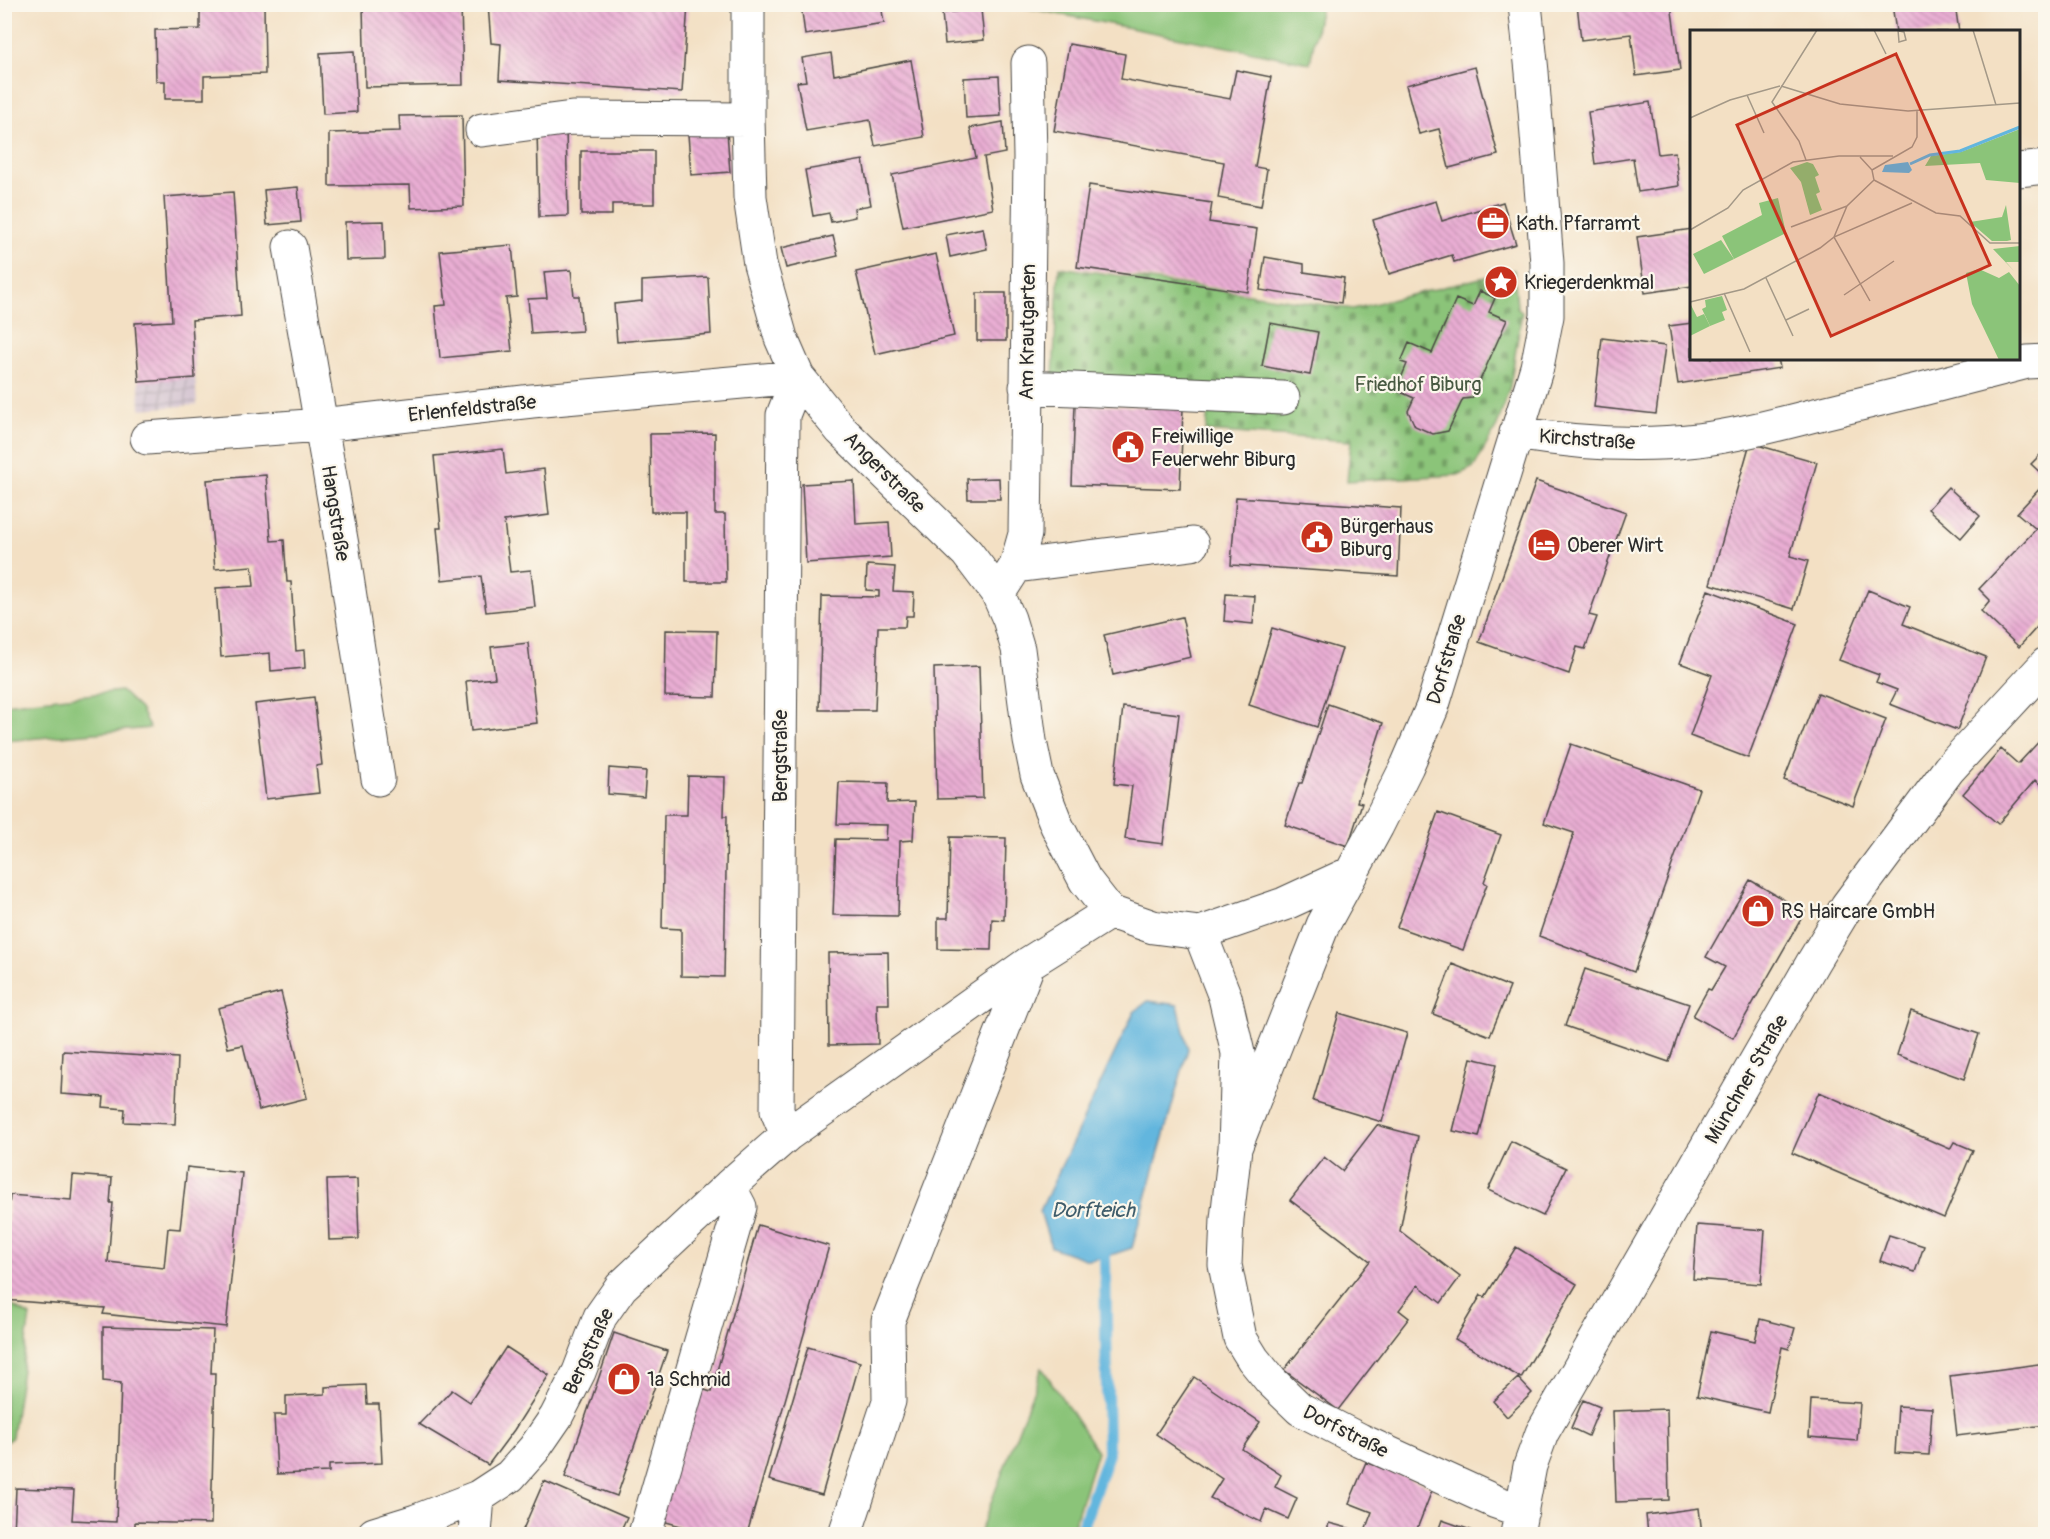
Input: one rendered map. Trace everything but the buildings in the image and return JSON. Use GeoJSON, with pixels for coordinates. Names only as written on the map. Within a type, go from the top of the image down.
{"type":"FeatureCollection","features":[{"type":"Feature","properties":{"kind":"street","name":"Angerstraße"},"geometry":{"type":"LineString","coordinates":[[748,4],[750,197],[760,264],[782,338],[798,377],[841,430],[967,553],[998,594],[1018,649],[1030,741],[1037,775],[1057,826],[1085,880],[1110,912]]}},
{"type":"Feature","properties":{"kind":"street","name":"Kirchstraße"},"geometry":{"type":"LineString","coordinates":[[1525,4],[1547,263],[1547,316],[1537,367],[1516,433],[1565,441],[1623,444],[1697,440],[1806,417],[2027,362],[2046,361]]}},
{"type":"Feature","properties":{"kind":"street","name":"Am Krautgarten"},"geometry":{"type":"LineString","coordinates":[[998,594],[1016,566],[1025,534],[1030,157],[1028,63]]}},
{"type":"Feature","properties":{"kind":"street"},"geometry":{"type":"LineString","coordinates":[[482,130],[572,118],[748,119]]}},
{"type":"Feature","properties":{"kind":"street"},"geometry":{"type":"LineString","coordinates":[[2020,170],[2046,167]]}},
{"type":"Feature","properties":{"kind":"street","name":"Hangstraße"},"geometry":{"type":"LineString","coordinates":[[290,247],[378,779]]}},
{"type":"Feature","properties":{"kind":"street","name":"Erlenfeldstraße"},"geometry":{"type":"LineString","coordinates":[[147,438],[321,425],[531,401],[798,377]]}},
{"type":"Feature","properties":{"kind":"street","name":"Bergstraße"},"geometry":{"type":"LineString","coordinates":[[787,1135],[777,1110],[783,415],[798,377]]}},
{"type":"Feature","properties":{"kind":"street"},"geometry":{"type":"LineString","coordinates":[[1026,387],[1283,398]]}},
{"type":"Feature","properties":{"kind":"street","name":"Dorfstraße"},"geometry":{"type":"LineString","coordinates":[[1235,1148],[1323,925],[1377,826],[1407,766],[1432,708],[1516,433]]}},
{"type":"Feature","properties":{"kind":"street"},"geometry":{"type":"LineString","coordinates":[[1016,566],[1192,544]]}},
{"type":"Feature","properties":{"kind":"street","name":"Münchner Straße"},"geometry":{"type":"LineString","coordinates":[[1519,1523],[1530,1466],[1542,1432],[1755,1061],[1847,906],[1948,770],[2046,664]]}},
{"type":"Feature","properties":{"kind":"street"},"geometry":{"type":"LineString","coordinates":[[1110,912],[1153,927],[1200,933],[1284,904],[1349,874]]}},
{"type":"Feature","properties":{"kind":"street","name":"Bergstraße"},"geometry":{"type":"LineString","coordinates":[[375,1534],[478,1497],[510,1476],[534,1449],[556,1417],[579,1372],[600,1317],[621,1287],[787,1135],[1029,963],[1110,912]]}},
{"type":"Feature","properties":{"kind":"street","name":"Dorfstraße"},"geometry":{"type":"LineString","coordinates":[[1200,933],[1225,997],[1238,1053],[1235,1148],[1227,1219],[1225,1265],[1240,1338],[1271,1381],[1300,1409],[1360,1440],[1497,1502],[1519,1523]]}},
{"type":"Feature","properties":{"kind":"street"},"geometry":{"type":"LineString","coordinates":[[845,1534],[889,1401],[888,1321],[1029,963]]}},
{"type":"Feature","properties":{"kind":"street"},"geometry":{"type":"LineString","coordinates":[[645,1534],[740,1207],[729,1186]]}},
{"type":"Feature","properties":{"kind":"street"},"geometry":{"type":"LineString","coordinates":[[475,1534],[478,1497]]}},
{"type":"Feature","properties":{"kind":"shaded area"},"geometry":{"type":"Polygon","coordinates":[[[193,340],[197,405],[140,409],[137,343],[193,340]]]}},
{"type":"Feature","properties":{"kind":"green space"},"geometry":{"type":"Polygon","coordinates":[[[1321,4],[1310,63],[1012,5],[1321,4]]]}},
{"type":"Feature","properties":{"kind":"green space","name":"Friedhof Biburg"},"geometry":{"type":"Polygon","coordinates":[[[1059,267],[1353,309],[1514,270],[1517,307],[1522,312],[1510,386],[1497,426],[1474,467],[1458,475],[1347,481],[1351,441],[1206,431],[1210,386],[1053,376],[1059,267]]]}},
{"type":"Feature","properties":{"kind":"green space"},"geometry":{"type":"Polygon","coordinates":[[[121,691],[140,709],[150,728],[5,741],[5,704],[121,691]]]}},
{"type":"Feature","properties":{"kind":"green space"},"geometry":{"type":"Polygon","coordinates":[[[4,1301],[30,1316],[12,1437],[5,1443],[4,1301]]]}},
{"type":"Feature","properties":{"kind":"green space"},"geometry":{"type":"Polygon","coordinates":[[[1042,1368],[1097,1451],[1071,1534],[979,1534],[1042,1368]]]}},
{"type":"Feature","properties":{"kind":"water","name":"Dorfteich"},"geometry":{"type":"Polygon","coordinates":[[[1148,1001],[1178,1005],[1188,1049],[1132,1248],[1088,1260],[1051,1247],[1040,1211],[1134,1012],[1148,1001]]]}},
{"type":"Feature","properties":{"kind":"waterway"},"geometry":{"type":"LineString","coordinates":[[1080,1534],[1108,1454],[1105,1257]]}},
{"type":"Feature","properties":{"kind":"place","name":"Kath. Pfarramt"},"geometry":{"type":"Point","coordinates":[1493,223]}},
{"type":"Feature","properties":{"kind":"place","name":"Kriegerdenkmal"},"geometry":{"type":"Point","coordinates":[1501,282]}},
{"type":"Feature","properties":{"kind":"place","name":"Freiwillige Feuerwehr Biburg"},"geometry":{"type":"Point","coordinates":[1128,447]}},
{"type":"Feature","properties":{"kind":"place","name":"Bürgerhaus Biburg"},"geometry":{"type":"Point","coordinates":[1317,537]}},
{"type":"Feature","properties":{"kind":"place","name":"Oberer Wirt"},"geometry":{"type":"Point","coordinates":[1544,545]}},
{"type":"Feature","properties":{"kind":"place","name":"RS Haircare GmbH"},"geometry":{"type":"Point","coordinates":[1758,911]}},
{"type":"Feature","properties":{"kind":"place","name":"1a Schmid"},"geometry":{"type":"Point","coordinates":[624,1379]}}]}
